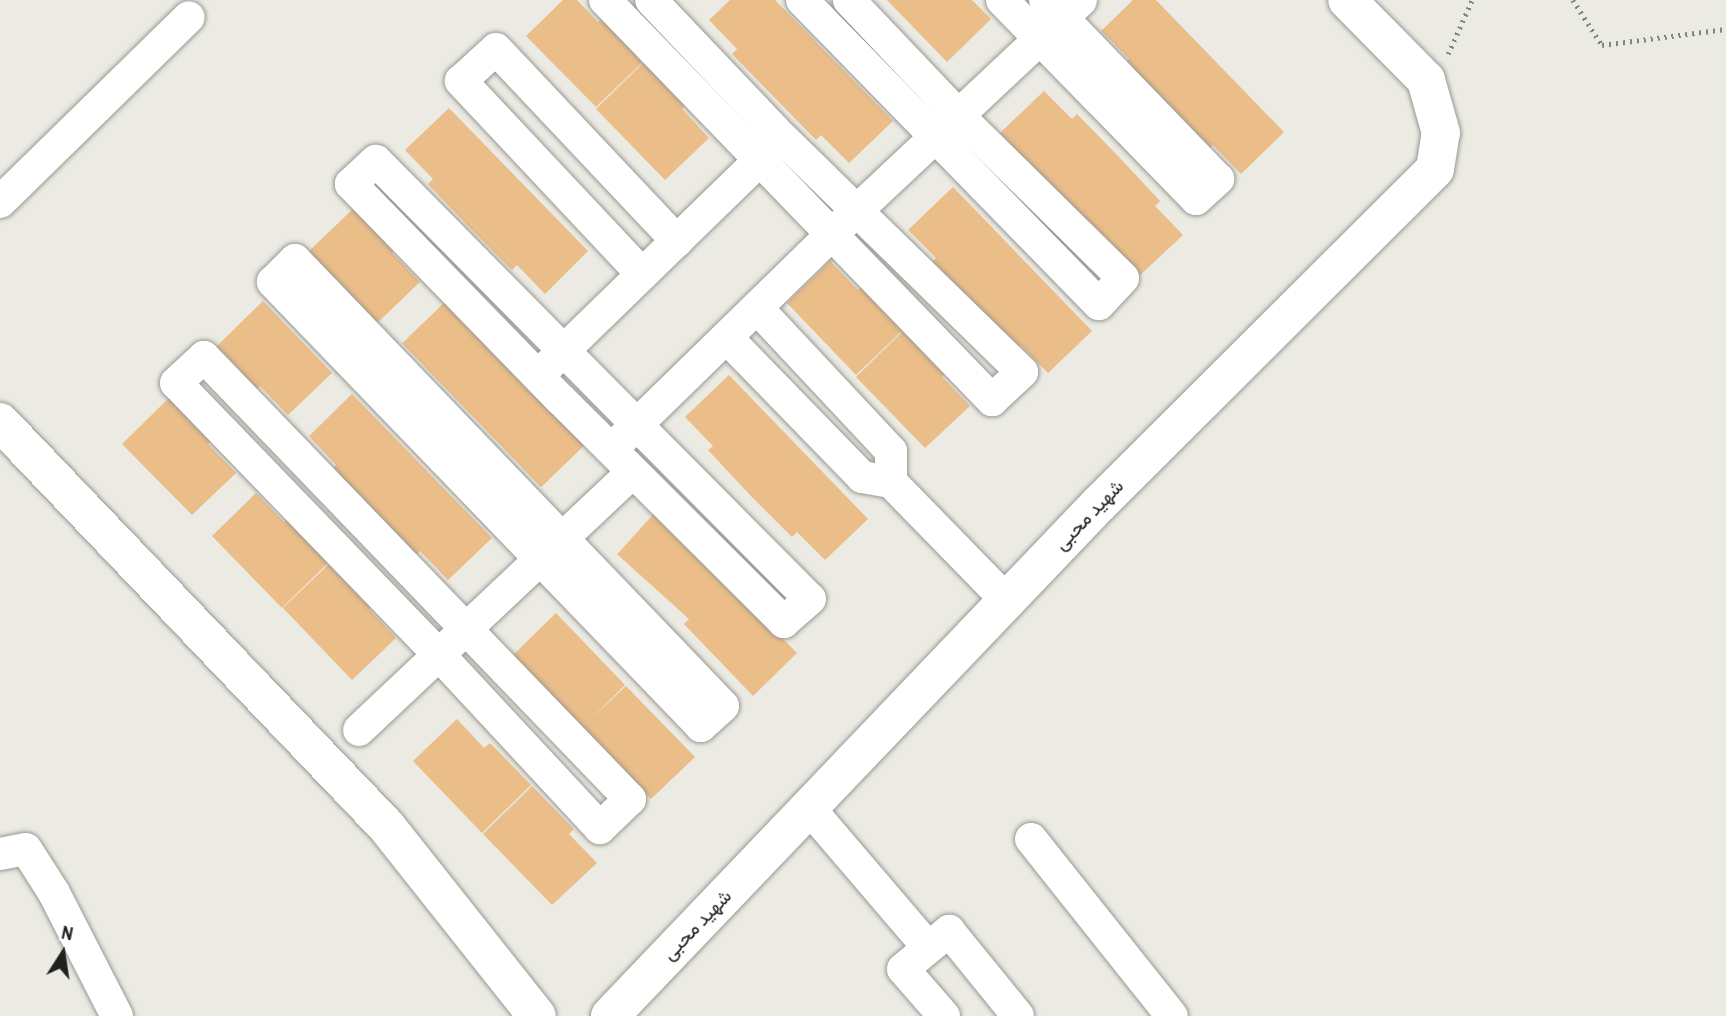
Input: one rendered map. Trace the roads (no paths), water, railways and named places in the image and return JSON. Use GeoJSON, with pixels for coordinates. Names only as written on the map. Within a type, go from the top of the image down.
{"type":"FeatureCollection","features":[{"type":"Feature","properties":{"kind":"street"},"geometry":{"type":"LineString","coordinates":[[605,0],[771,149],[858,212],[1022,372],[992,400],[831,234],[771,149],[651,0]]}},
{"type":"Feature","properties":{"kind":"street"},"geometry":{"type":"LineString","coordinates":[[802,0],[1099,304],[1123,278],[959,116],[849,0]]}},
{"type":"Feature","properties":{"kind":"street"},"geometry":{"type":"LineString","coordinates":[[1002,0],[1057,14],[1219,178],[1196,200],[1057,14]]}},
{"type":"Feature","properties":{"kind":"street","name":"شهید محبی"},"geometry":{"type":"LineString","coordinates":[[610,1016],[1109,494],[1435,170],[1441,133],[1426,80],[1347,0]]}},
{"type":"Feature","properties":{"kind":"street"},"geometry":{"type":"LineString","coordinates":[[611,449],[831,234],[858,212],[959,116],[1057,14]]}},
{"type":"Feature","properties":{"kind":"street"},"geometry":{"type":"LineString","coordinates":[[0,202],[189,17]]}},
{"type":"Feature","properties":{"kind":"street"},"geometry":{"type":"LineString","coordinates":[[642,274],[461,81],[496,49],[677,241]]}},
{"type":"Feature","properties":{"kind":"street"},"geometry":{"type":"LineString","coordinates":[[538,376],[771,149]]}},
{"type":"Feature","properties":{"kind":"street"},"geometry":{"type":"LineString","coordinates":[[376,161],[564,351],[810,599],[783,622],[351,184],[376,161]]}},
{"type":"Feature","properties":{"kind":"street"},"geometry":{"type":"LineString","coordinates":[[552,549],[295,260],[273,282],[552,549],[723,706],[701,726],[552,549]]}},
{"type":"Feature","properties":{"kind":"street"},"geometry":{"type":"LineString","coordinates":[[757,308],[891,451],[891,482]]}},
{"type":"Feature","properties":{"kind":"street"},"geometry":{"type":"LineString","coordinates":[[727,338],[862,477],[891,482],[1007,601]]}},
{"type":"Feature","properties":{"kind":"street"},"geometry":{"type":"LineString","coordinates":[[204,357],[466,630],[630,799],[600,828],[439,655],[176,383],[204,357]]}},
{"type":"Feature","properties":{"kind":"street"},"geometry":{"type":"LineString","coordinates":[[0,422],[387,827],[537,1016]]}},
{"type":"Feature","properties":{"kind":"street"},"geometry":{"type":"LineString","coordinates":[[359,730],[633,472]]}},
{"type":"Feature","properties":{"kind":"street"},"geometry":{"type":"LineString","coordinates":[[808,808],[927,946]]}},
{"type":"Feature","properties":{"kind":"street"},"geometry":{"type":"LineString","coordinates":[[1031,839],[1172,1016]]}},
{"type":"Feature","properties":{"kind":"street"},"geometry":{"type":"LineString","coordinates":[[0,854],[26,849],[54,893],[117,1016]]}},
{"type":"Feature","properties":{"kind":"street"},"geometry":{"type":"LineString","coordinates":[[944,1016],[903,969],[927,946],[949,931],[1018,1016]]}}]}
